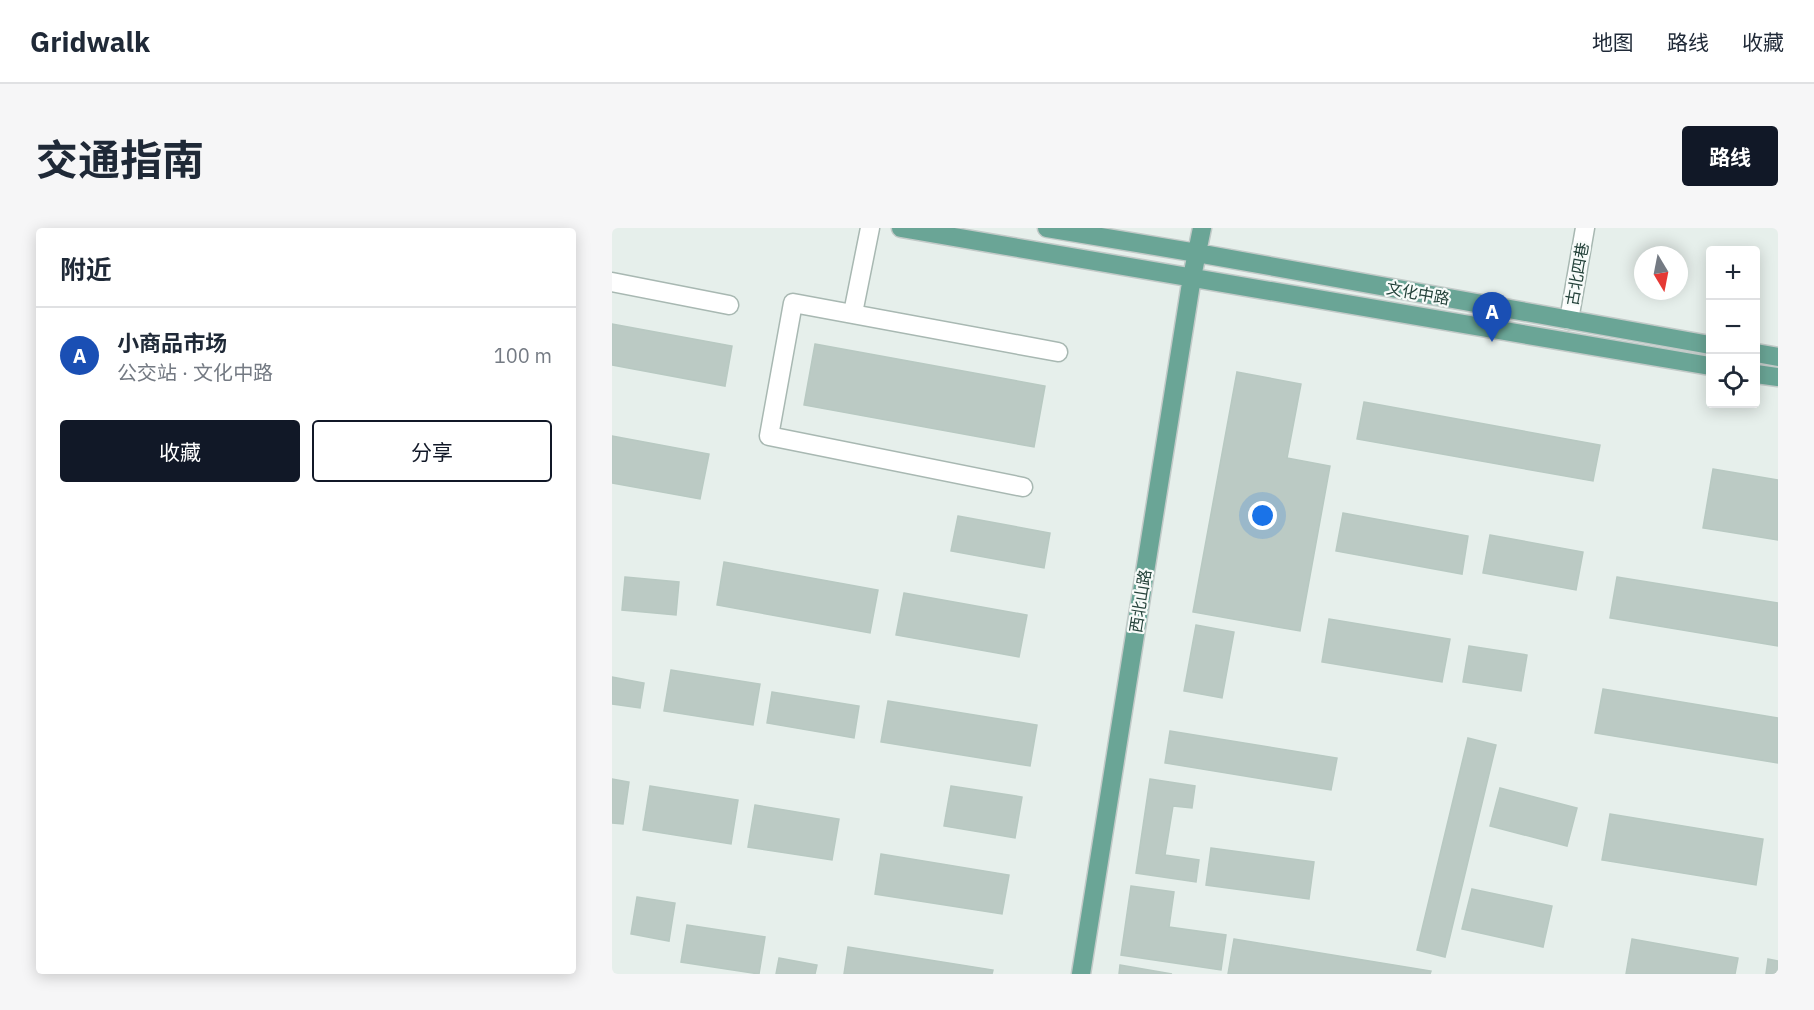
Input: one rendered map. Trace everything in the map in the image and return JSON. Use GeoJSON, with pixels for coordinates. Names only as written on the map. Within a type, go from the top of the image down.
{"type":"FeatureCollection","features":[{"type":"Feature","properties":{"kind":"main road"},"geometry":{"type":"LineString","coordinates":[[902,228],[1706,365]]}},
{"type":"Feature","properties":{"kind":"main road","name":"文化中路"},"geometry":{"type":"LineString","coordinates":[[1047,228],[1706,344]]}},
{"type":"Feature","properties":{"kind":"main road","name":"西北山路"},"geometry":{"type":"LineString","coordinates":[[1081,974],[1192,277],[1202,228]]}},
{"type":"Feature","properties":{"kind":"main road"},"geometry":{"type":"LineString","coordinates":[[1760,354],[1778,357]]}},
{"type":"Feature","properties":{"kind":"main road"},"geometry":{"type":"LineString","coordinates":[[1760,375],[1778,377]]}},
{"type":"Feature","properties":{"kind":"lane"},"geometry":{"type":"LineString","coordinates":[[853,313],[870,228]]}},
{"type":"Feature","properties":{"kind":"lane","name":"古北四巷"},"geometry":{"type":"LineString","coordinates":[[1569,320],[1585,228]]}},
{"type":"Feature","properties":{"kind":"lane"},"geometry":{"type":"LineString","coordinates":[[612,282],[729,305]]}},
{"type":"Feature","properties":{"kind":"lane"},"geometry":{"type":"LineString","coordinates":[[1023,487],[769,436],[793,303],[1058,352]]}},
{"type":"Feature","properties":{"kind":"building"},"geometry":{"type":"Polygon","coordinates":[[[612,324],[732,346],[725,386],[612,365],[612,324]]]}},
{"type":"Feature","properties":{"kind":"building"},"geometry":{"type":"Polygon","coordinates":[[[815,344],[1045,386],[1034,447],[804,405],[815,344]]]}},
{"type":"Feature","properties":{"kind":"building"},"geometry":{"type":"Polygon","coordinates":[[[1237,372],[1301,384],[1287,458],[1330,466],[1300,631],[1193,612],[1237,372]]]}},
{"type":"Feature","properties":{"kind":"building"},"geometry":{"type":"Polygon","coordinates":[[[1364,402],[1600,445],[1593,481],[1357,439],[1364,402]]]}},
{"type":"Feature","properties":{"kind":"building"},"geometry":{"type":"Polygon","coordinates":[[[612,436],[709,454],[700,499],[612,483],[612,436]]]}},
{"type":"Feature","properties":{"kind":"building"},"geometry":{"type":"Polygon","coordinates":[[[1713,469],[1778,480],[1778,540],[1703,528],[1713,469]]]}},
{"type":"Feature","properties":{"kind":"building"},"geometry":{"type":"Polygon","coordinates":[[[1343,513],[1468,536],[1462,574],[1336,551],[1343,513]]]}},
{"type":"Feature","properties":{"kind":"building"},"geometry":{"type":"Polygon","coordinates":[[[958,516],[1050,533],[1044,568],[951,551],[958,516]]]}},
{"type":"Feature","properties":{"kind":"building"},"geometry":{"type":"Polygon","coordinates":[[[1490,535],[1583,552],[1576,590],[1483,573],[1490,535]]]}},
{"type":"Feature","properties":{"kind":"building"},"geometry":{"type":"Polygon","coordinates":[[[724,562],[878,590],[870,633],[717,605],[724,562]]]}},
{"type":"Feature","properties":{"kind":"building"},"geometry":{"type":"Polygon","coordinates":[[[625,577],[679,582],[676,615],[622,610],[625,577]]]}},
{"type":"Feature","properties":{"kind":"building"},"geometry":{"type":"Polygon","coordinates":[[[1617,577],[1778,603],[1778,646],[1610,618],[1617,577]]]}},
{"type":"Feature","properties":{"kind":"building"},"geometry":{"type":"Polygon","coordinates":[[[904,593],[1027,615],[1019,657],[896,635],[904,593]]]}},
{"type":"Feature","properties":{"kind":"building"},"geometry":{"type":"Polygon","coordinates":[[[1329,619],[1450,639],[1442,682],[1322,662],[1329,619]]]}},
{"type":"Feature","properties":{"kind":"building"},"geometry":{"type":"Polygon","coordinates":[[[1196,625],[1234,632],[1222,698],[1184,691],[1196,625]]]}},
{"type":"Feature","properties":{"kind":"building"},"geometry":{"type":"Polygon","coordinates":[[[1469,646],[1527,655],[1521,691],[1463,682],[1469,646]]]}},
{"type":"Feature","properties":{"kind":"building"},"geometry":{"type":"Polygon","coordinates":[[[671,670],[760,684],[753,725],[664,711],[671,670]]]}},
{"type":"Feature","properties":{"kind":"building"},"geometry":{"type":"Polygon","coordinates":[[[612,677],[644,683],[640,708],[612,704],[612,677]]]}},
{"type":"Feature","properties":{"kind":"building"},"geometry":{"type":"Polygon","coordinates":[[[1603,689],[1778,718],[1778,763],[1595,733],[1603,689]]]}},
{"type":"Feature","properties":{"kind":"building"},"geometry":{"type":"Polygon","coordinates":[[[772,692],[859,706],[854,738],[767,723],[772,692]]]}},
{"type":"Feature","properties":{"kind":"building"},"geometry":{"type":"Polygon","coordinates":[[[888,701],[1037,725],[1030,766],[881,742],[888,701]]]}},
{"type":"Feature","properties":{"kind":"building"},"geometry":{"type":"Polygon","coordinates":[[[1170,731],[1337,758],[1331,790],[1165,763],[1170,731]]]}},
{"type":"Feature","properties":{"kind":"building"},"geometry":{"type":"Polygon","coordinates":[[[1468,738],[1496,745],[1445,957],[1417,950],[1468,738]]]}},
{"type":"Feature","properties":{"kind":"building"},"geometry":{"type":"Polygon","coordinates":[[[612,779],[629,782],[623,824],[612,823],[612,779]]]}},
{"type":"Feature","properties":{"kind":"building"},"geometry":{"type":"Polygon","coordinates":[[[1150,779],[1195,786],[1192,808],[1173,806],[1165,855],[1199,860],[1196,882],[1136,873],[1150,779]]]}},
{"type":"Feature","properties":{"kind":"building"},"geometry":{"type":"Polygon","coordinates":[[[650,786],[738,800],[731,844],[643,830],[650,786]]]}},
{"type":"Feature","properties":{"kind":"building"},"geometry":{"type":"Polygon","coordinates":[[[951,786],[1022,797],[1015,838],[944,826],[951,786]]]}},
{"type":"Feature","properties":{"kind":"building"},"geometry":{"type":"Polygon","coordinates":[[[1500,788],[1577,808],[1567,846],[1490,826],[1500,788]]]}},
{"type":"Feature","properties":{"kind":"building"},"geometry":{"type":"Polygon","coordinates":[[[755,805],[839,819],[832,860],[748,847],[755,805]]]}},
{"type":"Feature","properties":{"kind":"building"},"geometry":{"type":"Polygon","coordinates":[[[1610,814],[1763,839],[1756,885],[1602,860],[1610,814]]]}},
{"type":"Feature","properties":{"kind":"building"},"geometry":{"type":"Polygon","coordinates":[[[1211,848],[1314,862],[1309,899],[1206,885],[1211,848]]]}},
{"type":"Feature","properties":{"kind":"building"},"geometry":{"type":"Polygon","coordinates":[[[881,854],[1009,875],[1002,914],[875,894],[881,854]]]}},
{"type":"Feature","properties":{"kind":"building"},"geometry":{"type":"Polygon","coordinates":[[[1131,886],[1174,892],[1169,927],[1226,935],[1221,970],[1121,955],[1131,886]]]}},
{"type":"Feature","properties":{"kind":"building"},"geometry":{"type":"Polygon","coordinates":[[[1472,889],[1552,906],[1543,947],[1462,929],[1472,889]]]}},
{"type":"Feature","properties":{"kind":"building"},"geometry":{"type":"Polygon","coordinates":[[[637,897],[675,903],[669,941],[631,934],[637,897]]]}},
{"type":"Feature","properties":{"kind":"building"},"geometry":{"type":"Polygon","coordinates":[[[687,925],[765,937],[759,974],[681,962],[687,925]]]}},
{"type":"Feature","properties":{"kind":"building"},"geometry":{"type":"Polygon","coordinates":[[[1234,939],[1431,971],[1430,974],[1228,974],[1234,939]]]}},
{"type":"Feature","properties":{"kind":"building"},"geometry":{"type":"Polygon","coordinates":[[[1632,939],[1738,958],[1735,974],[1626,974],[1632,939]]]}},
{"type":"Feature","properties":{"kind":"building"},"geometry":{"type":"Polygon","coordinates":[[[848,947],[993,970],[992,974],[844,974],[848,947]]]}},
{"type":"Feature","properties":{"kind":"building"},"geometry":{"type":"Polygon","coordinates":[[[779,958],[817,965],[815,974],[776,974],[779,958]]]}},
{"type":"Feature","properties":{"kind":"building"},"geometry":{"type":"Polygon","coordinates":[[[1768,959],[1778,961],[1778,974],[1766,974],[1768,959]]]}},
{"type":"Feature","properties":{"kind":"building"},"geometry":{"type":"Polygon","coordinates":[[[1120,965],[1172,974],[1119,974],[1120,965]]]}},
{"type":"Feature","properties":{"kind":"place","name":"小商品市场"},"geometry":{"type":"Point","coordinates":[1492,342]}}]}
